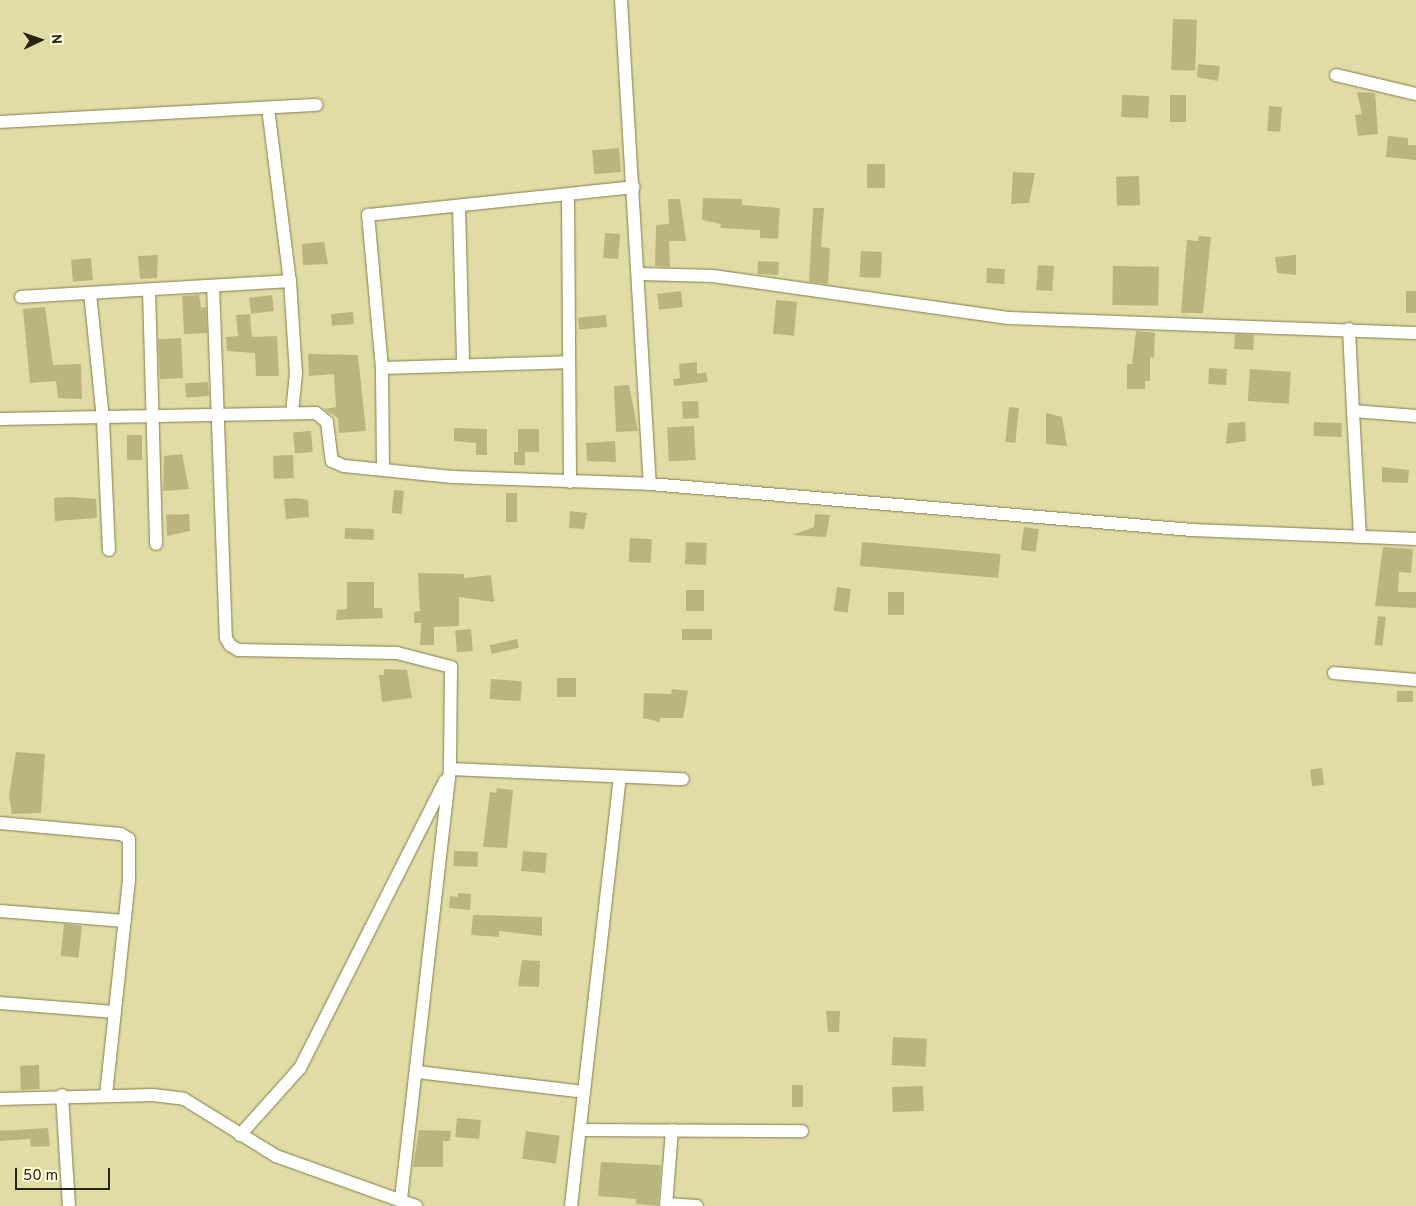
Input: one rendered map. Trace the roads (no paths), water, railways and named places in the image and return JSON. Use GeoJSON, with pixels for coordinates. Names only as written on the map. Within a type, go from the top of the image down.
{"type":"FeatureCollection","features":[{"type":"Feature","properties":{"kind":"street"},"geometry":{"type":"LineString","coordinates":[[621,0],[634,187],[650,484]]}},
{"type":"Feature","properties":{"kind":"street"},"geometry":{"type":"LineString","coordinates":[[1336,75],[1416,94]]}},
{"type":"Feature","properties":{"kind":"street"},"geometry":{"type":"LineString","coordinates":[[0,122],[317,105]]}},
{"type":"Feature","properties":{"kind":"street"},"geometry":{"type":"LineString","coordinates":[[268,108],[290,281],[296,372],[292,413]]}},
{"type":"Feature","properties":{"kind":"street"},"geometry":{"type":"LineString","coordinates":[[383,468],[382,368],[368,215],[568,196],[634,187]]}},
{"type":"Feature","properties":{"kind":"street"},"geometry":{"type":"LineString","coordinates":[[568,196],[570,482]]}},
{"type":"Feature","properties":{"kind":"street"},"geometry":{"type":"LineString","coordinates":[[459,207],[463,363]]}},
{"type":"Feature","properties":{"kind":"street"},"geometry":{"type":"LineString","coordinates":[[639,274],[714,276],[1008,318],[1349,329],[1416,333]]}},
{"type":"Feature","properties":{"kind":"street"},"geometry":{"type":"LineString","coordinates":[[21,297],[290,281]]}},
{"type":"Feature","properties":{"kind":"street"},"geometry":{"type":"LineString","coordinates":[[213,286],[221,418],[226,638],[230,645],[238,650],[397,653],[451,668],[450,769],[417,1072],[400,1200]]}},
{"type":"Feature","properties":{"kind":"street"},"geometry":{"type":"LineString","coordinates":[[149,290],[156,544]]}},
{"type":"Feature","properties":{"kind":"street"},"geometry":{"type":"LineString","coordinates":[[90,293],[103,419],[109,550]]}},
{"type":"Feature","properties":{"kind":"street"},"geometry":{"type":"LineString","coordinates":[[1349,329],[1360,537]]}},
{"type":"Feature","properties":{"kind":"street"},"geometry":{"type":"LineString","coordinates":[[382,368],[463,363],[568,362]]}},
{"type":"Feature","properties":{"kind":"street"},"geometry":{"type":"LineString","coordinates":[[1353,411],[1416,416]]}},
{"type":"Feature","properties":{"kind":"street"},"geometry":{"type":"LineString","coordinates":[[0,419],[221,418],[292,413],[316,414],[327,422],[332,461],[344,466],[383,468],[452,477],[650,484],[1192,530],[1416,539]]}},
{"type":"Feature","properties":{"kind":"street"},"geometry":{"type":"LineString","coordinates":[[1334,673],[1416,680]]}},
{"type":"Feature","properties":{"kind":"street"},"geometry":{"type":"LineString","coordinates":[[450,769],[620,778],[683,778]]}},
{"type":"Feature","properties":{"kind":"street"},"geometry":{"type":"LineString","coordinates":[[240,1135],[300,1068],[450,769]]}},
{"type":"Feature","properties":{"kind":"street"},"geometry":{"type":"LineString","coordinates":[[571,1206],[620,778]]}},
{"type":"Feature","properties":{"kind":"street"},"geometry":{"type":"LineString","coordinates":[[0,823],[121,834],[129,839],[125,921],[106,1095]]}},
{"type":"Feature","properties":{"kind":"street"},"geometry":{"type":"LineString","coordinates":[[0,911],[125,921]]}},
{"type":"Feature","properties":{"kind":"street"},"geometry":{"type":"LineString","coordinates":[[0,1003],[115,1012]]}},
{"type":"Feature","properties":{"kind":"street"},"geometry":{"type":"LineString","coordinates":[[417,1072],[584,1092]]}},
{"type":"Feature","properties":{"kind":"street"},"geometry":{"type":"LineString","coordinates":[[62,1095],[69,1206]]}},
{"type":"Feature","properties":{"kind":"street"},"geometry":{"type":"LineString","coordinates":[[0,1099],[62,1095],[106,1095],[184,1099],[215,1115],[240,1135],[276,1156],[416,1206]]}},
{"type":"Feature","properties":{"kind":"street"},"geometry":{"type":"LineString","coordinates":[[580,1130],[802,1131]]}},
{"type":"Feature","properties":{"kind":"street"},"geometry":{"type":"LineString","coordinates":[[672,1130],[667,1205],[697,1206]]}}]}
